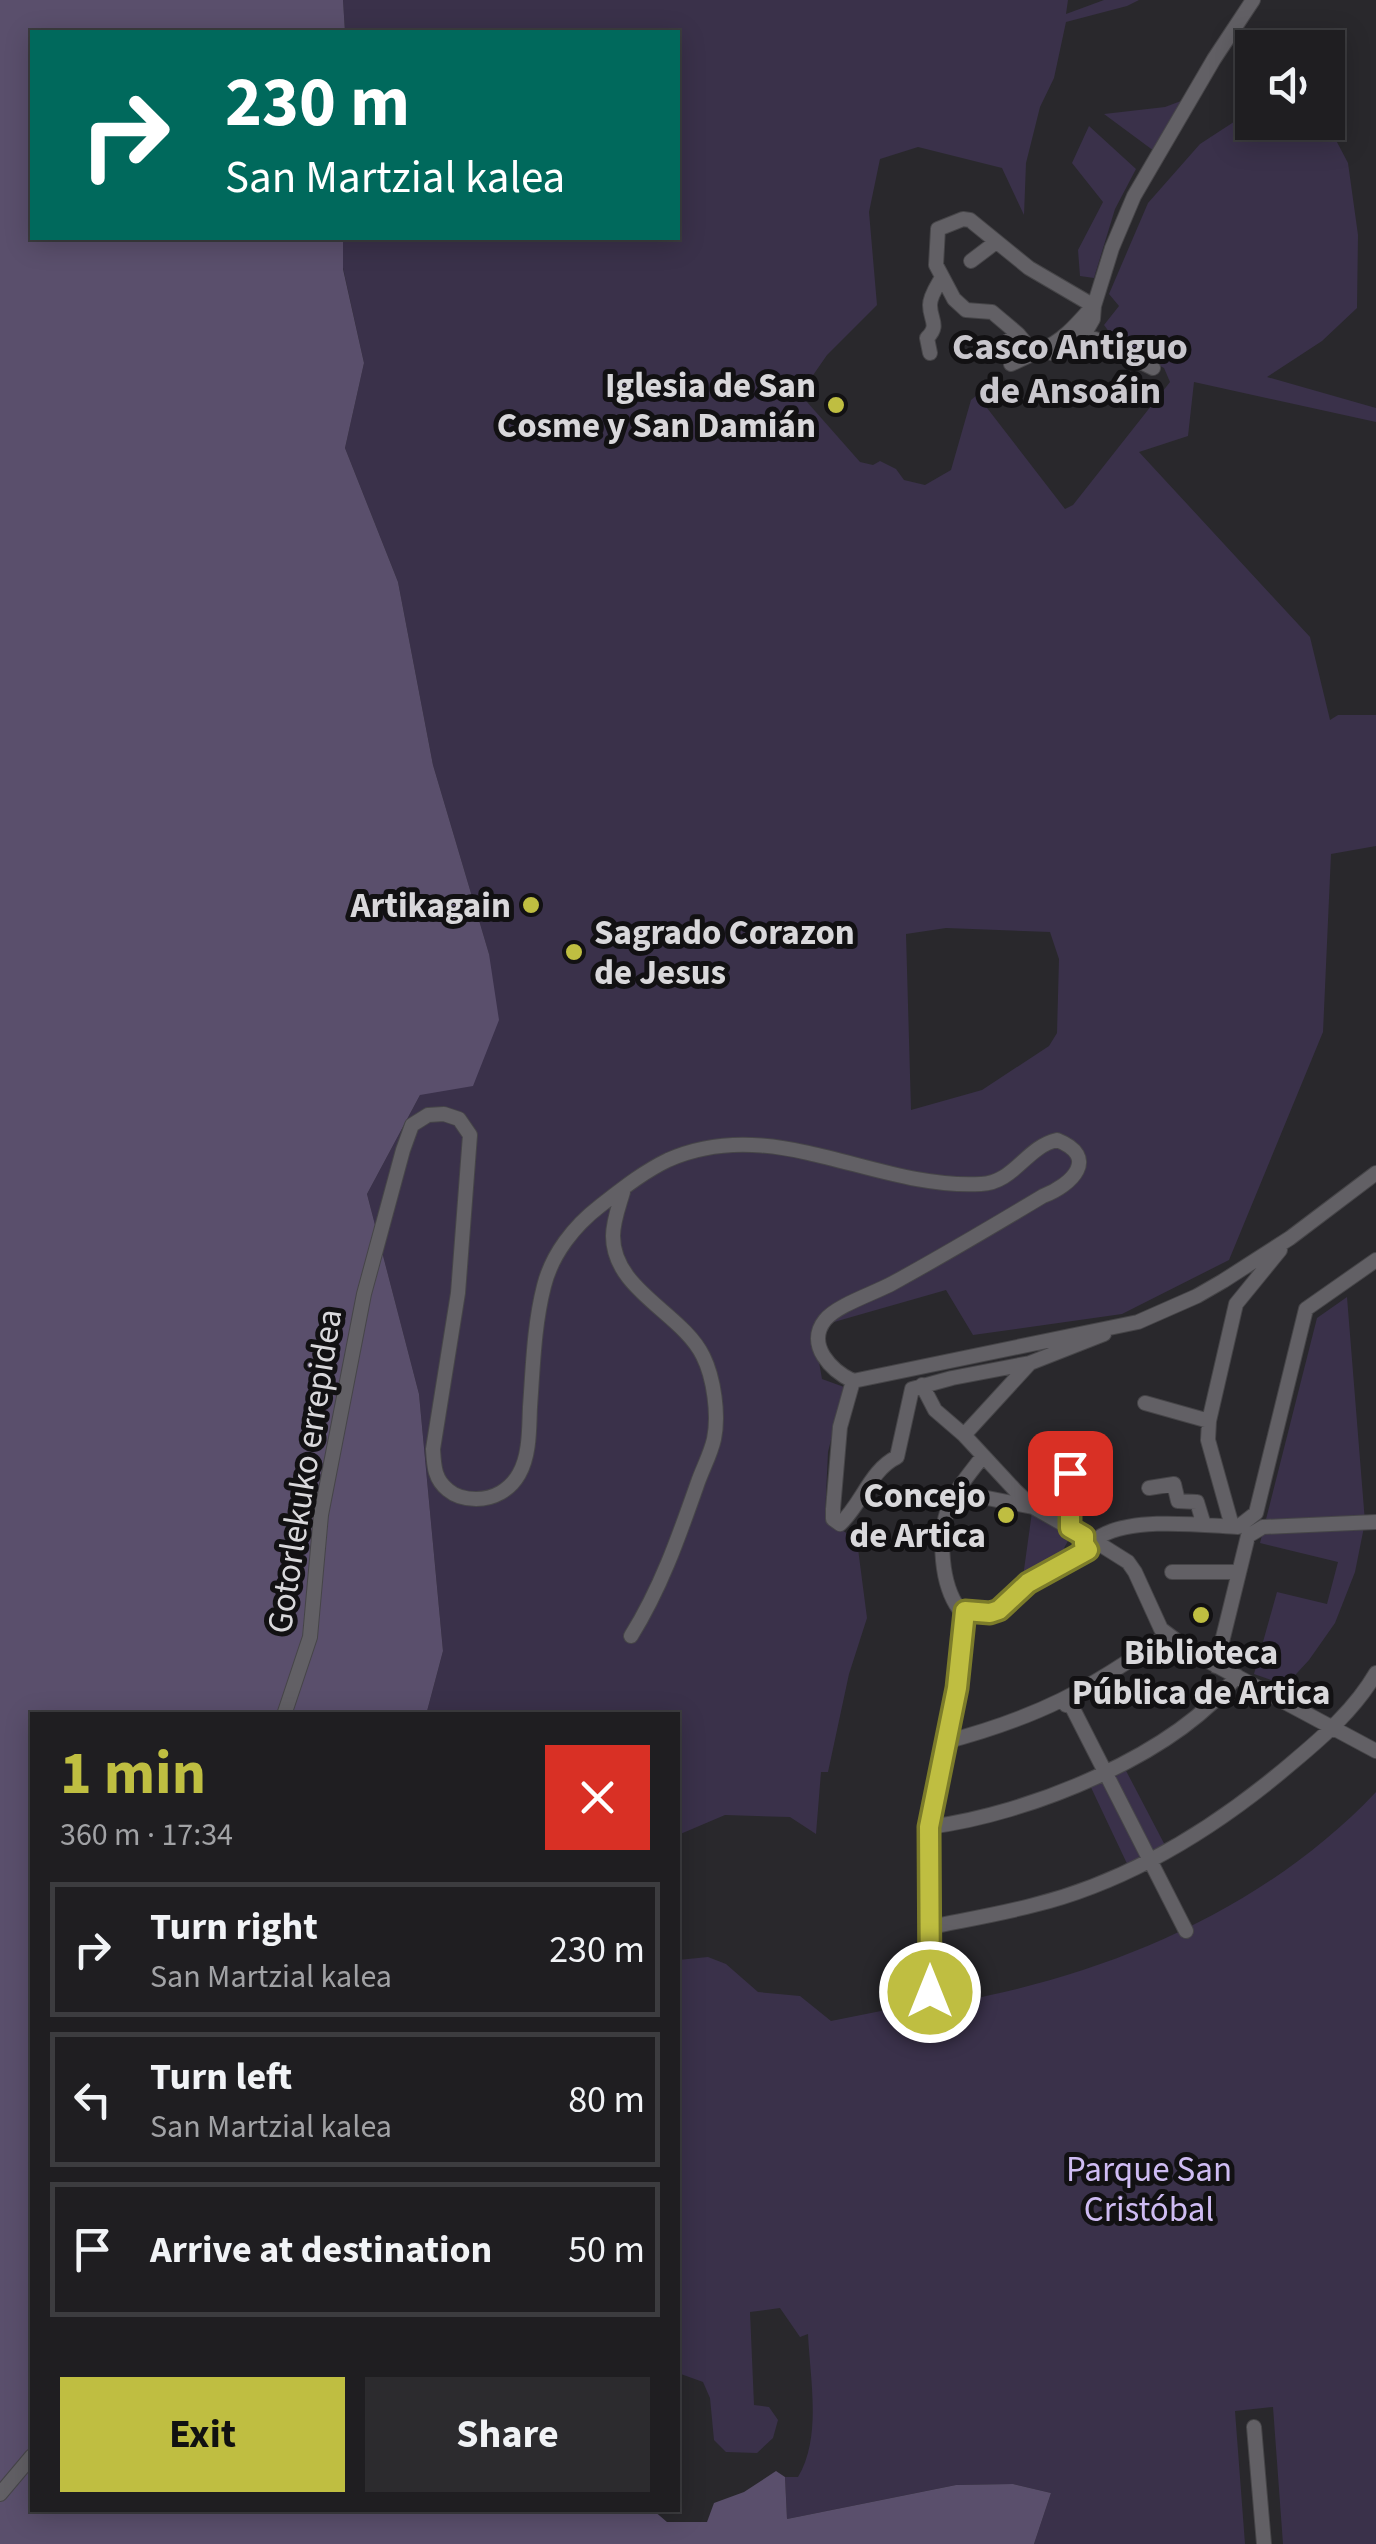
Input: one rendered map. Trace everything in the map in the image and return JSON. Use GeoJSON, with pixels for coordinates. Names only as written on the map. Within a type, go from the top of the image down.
{"type":"FeatureCollection","features":[{"type":"Feature","properties":{"kind":"street"},"geometry":{"type":"LineString","coordinates":[[1076,345],[1094,312],[1112,248],[1134,196],[1253,0]]}},
{"type":"Feature","properties":{"kind":"street"},"geometry":{"type":"LineString","coordinates":[[1095,340],[1098,336],[1094,312],[1029,268],[970,220],[962,219],[938,229],[935,254],[940,279],[966,310],[992,312],[1027,344],[1040,350],[1063,352],[1095,340],[1154,368]]}},
{"type":"Feature","properties":{"kind":"street"},"geometry":{"type":"LineString","coordinates":[[971,262],[996,242]]}},
{"type":"Feature","properties":{"kind":"street"},"geometry":{"type":"LineString","coordinates":[[930,352],[927,338],[935,321],[930,304],[940,279]]}},
{"type":"Feature","properties":{"kind":"street"},"geometry":{"type":"LineString","coordinates":[[1011,364],[1065,336],[1094,312]]}},
{"type":"Feature","properties":{"kind":"street"},"geometry":{"type":"LineString","coordinates":[[989,354],[1018,334]]}},
{"type":"Feature","properties":{"kind":"street","name":"Gotorlekuko errepidea"},"geometry":{"type":"LineString","coordinates":[[285,1712],[310,1637],[320,1516],[364,1294],[412,1124],[428,1115],[444,1114],[459,1119],[470,1135],[458,1293],[434,1449],[434,1468],[450,1492],[468,1499],[487,1499],[505,1491],[520,1473],[528,1444],[538,1318],[552,1264],[564,1242],[581,1224],[623,1192]]}},
{"type":"Feature","properties":{"kind":"street"},"geometry":{"type":"LineString","coordinates":[[631,1636],[674,1552],[714,1438],[714,1396],[702,1354],[679,1325],[632,1282],[614,1250],[613,1234],[623,1192],[631,1182],[672,1158],[751,1142],[810,1152],[909,1179],[970,1184],[1000,1180],[1041,1144],[1056,1140],[1074,1151],[1079,1160],[1077,1170],[1060,1189],[891,1285],[835,1310],[822,1322],[820,1350],[829,1366],[854,1380],[1043,1339],[1113,1329]]}},
{"type":"Feature","properties":{"kind":"street"},"geometry":{"type":"LineString","coordinates":[[854,1380],[840,1427],[833,1518],[840,1524],[850,1516],[886,1462],[898,1457],[912,1389],[1030,1363],[1197,1296],[1290,1238],[1376,1173]]}},
{"type":"Feature","properties":{"kind":"street"},"geometry":{"type":"LineString","coordinates":[[1232,1526],[1208,1440],[1210,1420],[1236,1304],[1290,1238]]}},
{"type":"Feature","properties":{"kind":"street"},"geometry":{"type":"LineString","coordinates":[[983,1456],[948,1508],[942,1535],[950,1596],[965,1611],[999,1610],[1028,1583],[1110,1531],[1163,1524],[1232,1526],[1248,1522],[1256,1513],[1306,1309],[1376,1260]]}},
{"type":"Feature","properties":{"kind":"street"},"geometry":{"type":"LineString","coordinates":[[964,1434],[1030,1363]]}},
{"type":"Feature","properties":{"kind":"street"},"geometry":{"type":"LineString","coordinates":[[922,1385],[935,1410],[964,1434],[1033,1507],[1128,1562],[1166,1635],[1376,1751]]}},
{"type":"Feature","properties":{"kind":"street"},"geometry":{"type":"LineString","coordinates":[[1145,1403],[1210,1420]]}},
{"type":"Feature","properties":{"kind":"street"},"geometry":{"type":"LineString","coordinates":[[1068,1467],[1072,1485],[1070,1528]]}},
{"type":"Feature","properties":{"kind":"street"},"geometry":{"type":"LineString","coordinates":[[1149,1488],[1174,1484],[1178,1501],[1197,1502],[1204,1525]]}},
{"type":"Feature","properties":{"kind":"street"},"geometry":{"type":"LineString","coordinates":[[957,1492],[1033,1507]]}},
{"type":"Feature","properties":{"kind":"street"},"geometry":{"type":"LineString","coordinates":[[1216,1666],[1248,1536],[1263,1527],[1376,1522]]}},
{"type":"Feature","properties":{"kind":"street"},"geometry":{"type":"LineString","coordinates":[[1172,1572],[1239,1572]]}},
{"type":"Feature","properties":{"kind":"street"},"geometry":{"type":"LineString","coordinates":[[930,1992],[929,1827],[957,1688],[965,1611]]}},
{"type":"Feature","properties":{"kind":"street"},"geometry":{"type":"LineString","coordinates":[[945,1742],[1007,1726],[1063,1701],[1166,1635]]}},
{"type":"Feature","properties":{"kind":"street"},"geometry":{"type":"LineString","coordinates":[[930,1928],[1074,1893],[1149,1861],[1193,1836],[1264,1787],[1334,1727],[1376,1674]]}},
{"type":"Feature","properties":{"kind":"street"},"geometry":{"type":"LineString","coordinates":[[929,1827],[999,1815],[1151,1748],[1195,1720],[1237,1676]]}},
{"type":"Feature","properties":{"kind":"street"},"geometry":{"type":"LineString","coordinates":[[1063,1701],[1066,1705],[1070,1702],[1186,1931]]}},
{"type":"Feature","properties":{"kind":"street"},"geometry":{"type":"LineString","coordinates":[[1254,2427],[1264,2544]]}},
{"type":"Feature","properties":{"kind":"street"},"geometry":{"type":"LineString","coordinates":[[0,2494],[30,2458]]}},
{"type":"Feature","properties":{"kind":"green space"},"geometry":{"type":"Polygon","coordinates":[[[343,0],[1068,0],[1066,14],[1104,0],[1139,0],[1066,22],[1054,78],[1040,107],[1026,163],[1024,215],[1002,168],[918,147],[880,159],[869,212],[877,305],[827,355],[800,394],[860,462],[873,465],[880,461],[896,469],[904,480],[925,485],[951,470],[971,400],[977,395],[1065,509],[1073,505],[1170,382],[1164,368],[1118,344],[1104,325],[1119,306],[1109,294],[1148,203],[1200,144],[1235,121],[1235,140],[1336,140],[1348,163],[1358,235],[1357,308],[1322,341],[1267,377],[1376,408],[1376,422],[1194,382],[1188,436],[1139,452],[1310,637],[1330,720],[1338,715],[1376,715],[1376,846],[1331,854],[1323,1032],[1229,1260],[1122,1314],[973,1335],[946,1290],[813,1328],[822,1379],[844,1387],[828,1452],[825,1517],[857,1541],[867,1618],[849,1674],[828,1772],[821,1772],[816,1834],[790,1817],[725,1815],[680,1834],[680,1712],[427,1712],[443,1651],[419,1394],[367,1194],[489,954],[433,765],[398,582],[345,448],[364,363],[343,268],[343,240],[680,240],[680,30],[345,30],[343,0]],[[946,928],[906,934],[911,1110],[982,1090],[1049,1046],[1057,1033],[1059,959],[1050,932],[946,928]]]}},
{"type":"Feature","properties":{"kind":"green space"},"geometry":{"type":"Polygon","coordinates":[[[1181,101],[1154,151],[1104,114],[1165,107],[1181,101]]]}},
{"type":"Feature","properties":{"kind":"green space"},"geometry":{"type":"Polygon","coordinates":[[[1089,126],[1136,169],[1115,209],[1094,278],[1080,276],[1078,250],[1103,202],[1072,163],[1089,126]]]}},
{"type":"Feature","properties":{"kind":"green space"},"geometry":{"type":"Polygon","coordinates":[[[1347,1297],[1365,1522],[1355,1572],[1335,1623],[1286,1685],[1254,1674],[1277,1592],[1327,1604],[1338,1562],[1260,1543],[1317,1318],[1347,1297]]]}},
{"type":"Feature","properties":{"kind":"green space"},"geometry":{"type":"Polygon","coordinates":[[[1032,1512],[1068,1532],[1064,1548],[1071,1554],[1023,1577],[1032,1512]]]}},
{"type":"Feature","properties":{"kind":"green space"},"geometry":{"type":"Polygon","coordinates":[[[1122,1763],[1168,1851],[1130,1870],[1087,1779],[1122,1763]]]}},
{"type":"Feature","properties":{"kind":"green space","name":"Parque San Cristóbal"},"geometry":{"type":"Polygon","coordinates":[[[1376,1792],[1376,2544],[1283,2544],[1273,2407],[1235,2411],[1245,2544],[1034,2544],[1051,2493],[1013,2484],[956,2485],[787,2519],[785,2477],[798,2477],[810,2444],[812,2388],[808,2334],[800,2337],[780,2308],[750,2312],[754,2405],[769,2407],[778,2420],[773,2438],[757,2453],[726,2452],[714,2440],[710,2398],[703,2382],[680,2374],[680,1960],[708,1957],[726,1964],[758,1992],[800,1996],[831,2021],[911,2005],[948,2005],[1040,1983],[1146,1947],[1246,1896],[1336,1831],[1376,1792]]]}},
{"type":"Feature","properties":{"kind":"shaded area"},"geometry":{"type":"Polygon","coordinates":[[[0,0],[343,0],[345,30],[30,30],[30,240],[343,240],[343,269],[364,363],[345,448],[398,582],[433,765],[489,954],[499,1020],[473,1086],[420,1095],[367,1194],[419,1394],[443,1651],[427,1712],[30,1712],[30,2512],[655,2512],[667,2522],[707,2522],[714,2503],[744,2492],[776,2471],[785,2477],[787,2519],[956,2485],[1013,2484],[1051,2493],[1034,2544],[0,2544],[0,0]]]}},
{"type":"Feature","properties":{"kind":"place","name":"Iglesia de San Cosme y San Damián"},"geometry":{"type":"Point","coordinates":[836,405]}},
{"type":"Feature","properties":{"kind":"place","name":"Artikagain"},"geometry":{"type":"Point","coordinates":[531,905]}},
{"type":"Feature","properties":{"kind":"place","name":"Sagrado Corazon de Jesus"},"geometry":{"type":"Point","coordinates":[574,952]}},
{"type":"Feature","properties":{"kind":"place","name":"Concejo de Artica"},"geometry":{"type":"Point","coordinates":[1006,1515]}},
{"type":"Feature","properties":{"kind":"place","name":"Biblioteca Pública de Artica"},"geometry":{"type":"Point","coordinates":[1201,1615]}},
{"type":"Feature","properties":{"kind":"district","name":"Casco Antiguo de Ansoáin"},"geometry":{"type":"Point","coordinates":[1070,368]}},
{"type":"Feature","properties":{"kind":"route"},"geometry":{"type":"LineString","coordinates":[[930,1992],[929,1827],[957,1688],[965,1611],[999,1610],[1028,1583],[1088,1550],[1084,1536],[1070,1528],[1070,1473]]}}]}
